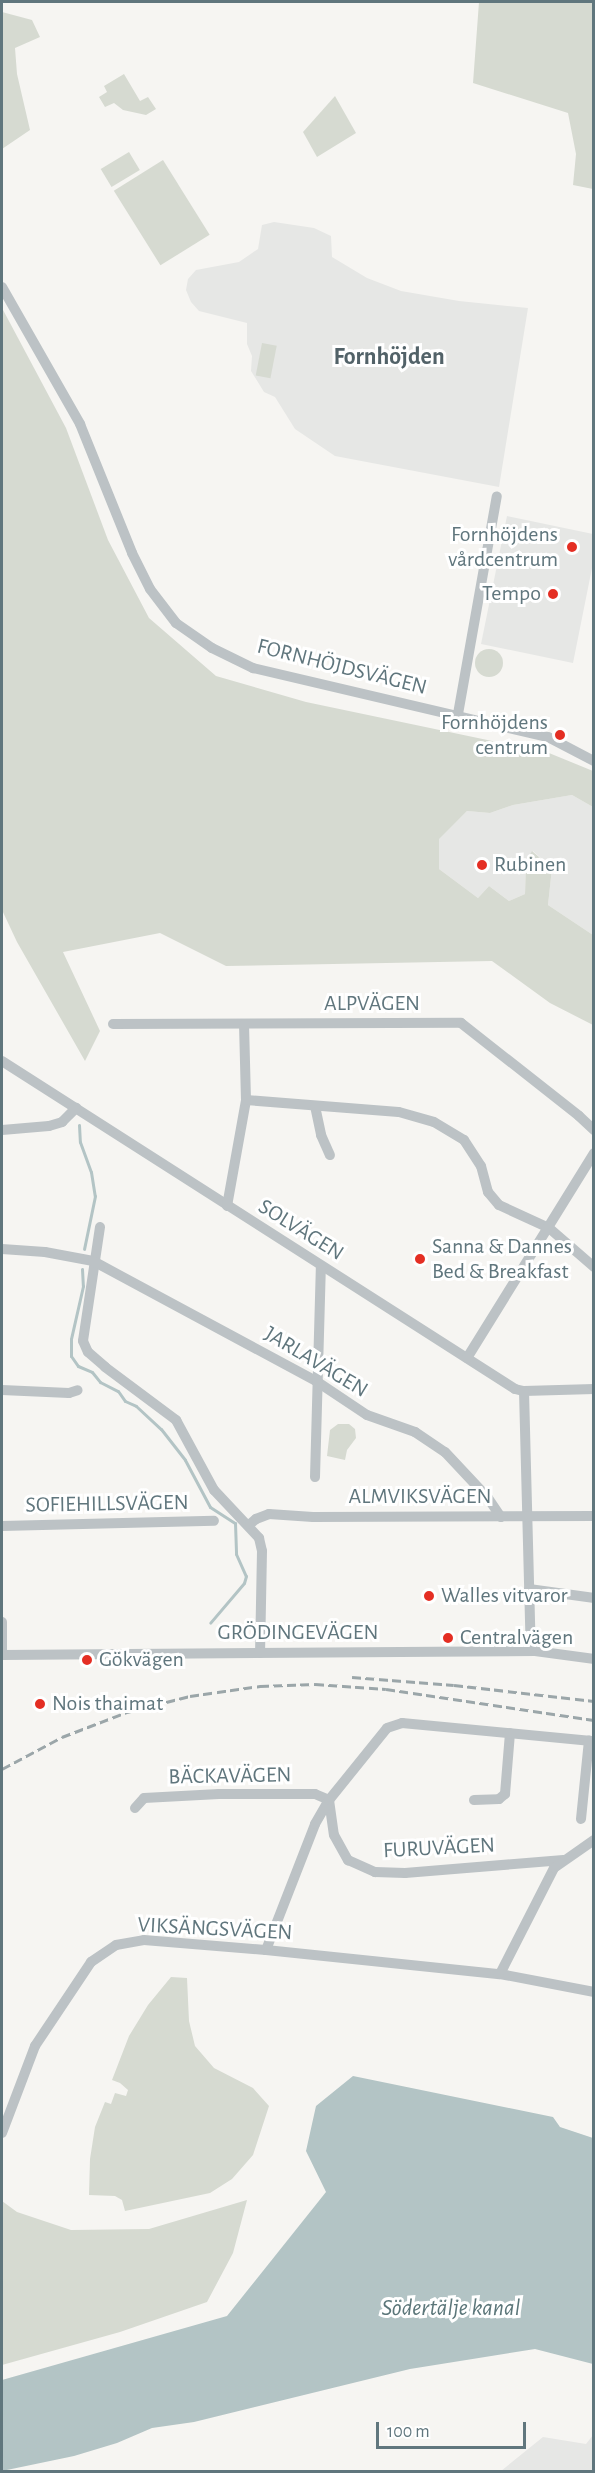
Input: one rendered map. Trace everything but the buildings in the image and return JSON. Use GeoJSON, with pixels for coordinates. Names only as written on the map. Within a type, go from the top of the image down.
{"type":"FeatureCollection","features":[{"type":"Feature","properties":{"kind":"street","name":"FORNHÖJDSVÄGEN"},"geometry":{"type":"LineString","coordinates":[[2,287],[80,424],[132,553],[150,589],[176,623],[212,648],[253,668],[458,714],[548,737],[594,761]]}},
{"type":"Feature","properties":{"kind":"street"},"geometry":{"type":"LineString","coordinates":[[458,714],[497,496]]}},
{"type":"Feature","properties":{"kind":"street","name":"ALPVÄGEN"},"geometry":{"type":"LineString","coordinates":[[113,1024],[461,1023],[594,1130]]}},
{"type":"Feature","properties":{"kind":"street"},"geometry":{"type":"LineString","coordinates":[[227,1206],[246,1100],[244,1024]]}},
{"type":"Feature","properties":{"kind":"street","name":"SOLVÄGEN"},"geometry":{"type":"LineString","coordinates":[[2,1061],[321,1266],[524,1391]]}},
{"type":"Feature","properties":{"kind":"street"},"geometry":{"type":"LineString","coordinates":[[246,1100],[399,1112],[434,1122],[464,1140],[481,1166],[488,1192],[499,1205],[549,1228],[594,1267]]}},
{"type":"Feature","properties":{"kind":"street"},"geometry":{"type":"LineString","coordinates":[[315,1106],[321,1135],[330,1155]]}},
{"type":"Feature","properties":{"kind":"street"},"geometry":{"type":"LineString","coordinates":[[2,1130],[49,1126],[62,1122],[76,1108]]}},
{"type":"Feature","properties":{"kind":"street"},"geometry":{"type":"LineString","coordinates":[[467,1358],[594,1153]]}},
{"type":"Feature","properties":{"kind":"street"},"geometry":{"type":"LineString","coordinates":[[100,1227],[93,1261],[83,1341],[88,1352],[176,1420],[214,1490],[250,1524],[261,1544],[260,1653]]}},
{"type":"Feature","properties":{"kind":"street","name":"JARLAVÄGEN"},"geometry":{"type":"LineString","coordinates":[[2,1249],[45,1252],[93,1261],[316,1381],[367,1415],[415,1432],[445,1452],[488,1498],[501,1517]]}},
{"type":"Feature","properties":{"kind":"street"},"geometry":{"type":"LineString","coordinates":[[315,1478],[321,1266]]}},
{"type":"Feature","properties":{"kind":"street"},"geometry":{"type":"LineString","coordinates":[[531,1651],[524,1391],[594,1389]]}},
{"type":"Feature","properties":{"kind":"street"},"geometry":{"type":"LineString","coordinates":[[2,1390],[69,1393],[78,1390]]}},
{"type":"Feature","properties":{"kind":"street","name":"ALMVIKSVÄGEN"},"geometry":{"type":"LineString","coordinates":[[250,1524],[269,1514],[594,1516]]}},
{"type":"Feature","properties":{"kind":"street","name":"SOFIEHILLSVÄGEN"},"geometry":{"type":"LineString","coordinates":[[2,1526],[214,1521]]}},
{"type":"Feature","properties":{"kind":"street"},"geometry":{"type":"LineString","coordinates":[[529,1589],[594,1598]]}},
{"type":"Feature","properties":{"kind":"street"},"geometry":{"type":"LineString","coordinates":[[2,1622],[2,1655]]}},
{"type":"Feature","properties":{"kind":"street","name":"GRÖDINGEVÄGEN"},"geometry":{"type":"LineString","coordinates":[[2,1655],[531,1651],[594,1659]]}},
{"type":"Feature","properties":{"kind":"street"},"geometry":{"type":"LineString","coordinates":[[266,1950],[315,1824],[329,1800],[387,1728],[402,1723],[591,1740],[581,1819]]}},
{"type":"Feature","properties":{"kind":"street"},"geometry":{"type":"LineString","coordinates":[[474,1800],[499,1799],[506,1794],[510,1733]]}},
{"type":"Feature","properties":{"kind":"street","name":"BÄCKAVÄGEN"},"geometry":{"type":"LineString","coordinates":[[135,1808],[144,1798],[219,1794],[315,1794],[329,1800]]}},
{"type":"Feature","properties":{"kind":"street","name":"FURUVÄGEN"},"geometry":{"type":"LineString","coordinates":[[329,1800],[334,1835],[348,1860],[375,1872],[405,1873],[563,1860]]}},
{"type":"Feature","properties":{"kind":"street"},"geometry":{"type":"LineString","coordinates":[[500,1974],[554,1868],[594,1840]]}},
{"type":"Feature","properties":{"kind":"street","name":"VIKSÄNGSVÄGEN"},"geometry":{"type":"LineString","coordinates":[[2,2133],[35,2046],[91,1962],[116,1945],[144,1940],[266,1950],[500,1974],[594,1992]]}},
{"type":"Feature","properties":{"kind":"shaded area"},"geometry":{"type":"Polygon","coordinates":[[[479,2],[593,2],[593,189],[573,185],[576,154],[568,113],[473,83],[479,2]]]}},
{"type":"Feature","properties":{"kind":"shaded area"},"geometry":{"type":"Polygon","coordinates":[[[2,12],[32,20],[40,37],[15,48],[17,74],[30,130],[2,149],[2,12]]]}},
{"type":"Feature","properties":{"kind":"shaded area"},"geometry":{"type":"Polygon","coordinates":[[[124,74],[140,101],[148,97],[156,109],[146,115],[123,110],[114,103],[105,107],[99,97],[107,92],[104,86],[124,74]]]}},
{"type":"Feature","properties":{"kind":"shaded area"},"geometry":{"type":"Polygon","coordinates":[[[335,96],[356,133],[317,157],[303,132],[335,96]]]}},
{"type":"Feature","properties":{"kind":"shaded area"},"geometry":{"type":"Polygon","coordinates":[[[129,152],[140,170],[112,187],[101,169],[129,152]]]}},
{"type":"Feature","properties":{"kind":"shaded area"},"geometry":{"type":"Polygon","coordinates":[[[163,160],[210,235],[160,265],[114,191],[163,160]]]}},
{"type":"Feature","properties":{"kind":"shaded area"},"geometry":{"type":"Polygon","coordinates":[[[274,222],[314,228],[331,236],[332,257],[367,278],[401,291],[459,301],[528,308],[499,487],[335,456],[295,429],[275,397],[264,392],[251,371],[252,356],[247,344],[247,323],[199,311],[191,302],[186,290],[188,279],[196,270],[239,262],[258,249],[262,225],[274,222]]]}},
{"type":"Feature","properties":{"kind":"shaded area"},"geometry":{"type":"Polygon","coordinates":[[[2,308],[66,428],[108,540],[149,618],[216,676],[306,702],[549,753],[593,771],[593,807],[572,795],[513,805],[490,813],[467,811],[439,839],[439,869],[478,898],[489,886],[509,901],[525,894],[526,862],[532,851],[552,868],[548,905],[593,935],[593,1025],[550,1003],[492,961],[226,966],[160,933],[63,952],[100,1031],[85,1061],[17,942],[2,910],[2,308]]]}},
{"type":"Feature","properties":{"kind":"shaded area"},"geometry":{"type":"Polygon","coordinates":[[[262,343],[277,346],[270,378],[256,375],[262,343]]]}},
{"type":"Feature","properties":{"kind":"shaded area"},"geometry":{"type":"Polygon","coordinates":[[[507,516],[593,534],[593,563],[573,663],[481,644],[507,516]]]}},
{"type":"Feature","properties":{"kind":"shaded area"},"geometry":{"type":"Polygon","coordinates":[[[489,649],[499,653],[503,663],[499,673],[489,677],[479,673],[475,663],[479,653],[489,649]]]}},
{"type":"Feature","properties":{"kind":"shaded area","name":"Rubinen"},"geometry":{"type":"Polygon","coordinates":[[[572,795],[593,807],[593,935],[548,905],[552,868],[533,851],[526,862],[525,894],[509,901],[489,886],[478,898],[439,869],[439,838],[467,811],[490,813],[513,805],[572,795]]]}},
{"type":"Feature","properties":{"kind":"shaded area"},"geometry":{"type":"Polygon","coordinates":[[[338,1424],[349,1424],[355,1429],[356,1438],[347,1450],[345,1460],[327,1456],[330,1430],[338,1424]]]}},
{"type":"Feature","properties":{"kind":"shaded area"},"geometry":{"type":"Polygon","coordinates":[[[171,1977],[187,1978],[189,2021],[195,2046],[214,2068],[253,2088],[269,2106],[253,2155],[232,2179],[210,2193],[125,2211],[122,2200],[115,2196],[89,2195],[90,2159],[95,2127],[105,2102],[111,2104],[115,2093],[126,2096],[128,2090],[112,2080],[129,2036],[148,2005],[171,1977]]]}},
{"type":"Feature","properties":{"kind":"shaded area"},"geometry":{"type":"Polygon","coordinates":[[[247,2200],[233,2253],[207,2302],[120,2332],[2,2365],[2,2201],[17,2212],[71,2230],[149,2229],[247,2200]]]}},
{"type":"Feature","properties":{"kind":"shaded area"},"geometry":{"type":"Polygon","coordinates":[[[593,2435],[593,2471],[501,2471],[543,2437],[586,2444],[593,2435]]]}},
{"type":"Feature","properties":{"kind":"water","name":"Södertälje kanal"},"geometry":{"type":"Polygon","coordinates":[[[353,2076],[553,2117],[560,2127],[593,2138],[593,2364],[535,2349],[410,2369],[194,2422],[152,2428],[117,2443],[74,2456],[2,2471],[2,2380],[227,2316],[326,2192],[306,2151],[316,2106],[353,2076]]]}},
{"type":"Feature","properties":{"kind":"waterway"},"geometry":{"type":"LineString","coordinates":[[79,1125],[80,1142],[91,1172],[95,1196],[84,1249]]}},
{"type":"Feature","properties":{"kind":"waterway"},"geometry":{"type":"LineString","coordinates":[[82,1269],[83,1286],[71,1339],[71,1356],[78,1366],[92,1372],[100,1382],[118,1391],[125,1401],[136,1406],[161,1429],[185,1460],[210,1507],[235,1523],[236,1554],[246,1576],[244,1583],[210,1623]]}},
{"type":"Feature","properties":{"kind":"railway"},"geometry":{"type":"LineString","coordinates":[[352,1677],[454,1685],[594,1701]]}},
{"type":"Feature","properties":{"kind":"railway"},"geometry":{"type":"LineString","coordinates":[[2,1769],[62,1737],[127,1712],[190,1696],[260,1686],[315,1684],[386,1689],[594,1720]]}},
{"type":"Feature","properties":{"kind":"place","name":"Fornhöjdens vårdcentrum"},"geometry":{"type":"Point","coordinates":[572,547]}},
{"type":"Feature","properties":{"kind":"place","name":"Tempo"},"geometry":{"type":"Point","coordinates":[553,594]}},
{"type":"Feature","properties":{"kind":"place","name":"Fornhöjdens centrum"},"geometry":{"type":"Point","coordinates":[560,735]}},
{"type":"Feature","properties":{"kind":"place","name":"Rubinen"},"geometry":{"type":"Point","coordinates":[482,865]}},
{"type":"Feature","properties":{"kind":"place","name":"Sanna & Dannes Bed & Breakfast"},"geometry":{"type":"Point","coordinates":[420,1259]}},
{"type":"Feature","properties":{"kind":"place","name":"Walles vitvaror"},"geometry":{"type":"Point","coordinates":[429,1596]}},
{"type":"Feature","properties":{"kind":"place","name":"Centralvägen"},"geometry":{"type":"Point","coordinates":[448,1638]}},
{"type":"Feature","properties":{"kind":"place","name":"Gökvägen"},"geometry":{"type":"Point","coordinates":[87,1660]}},
{"type":"Feature","properties":{"kind":"place","name":"Nois thaimat"},"geometry":{"type":"Point","coordinates":[40,1704]}},
{"type":"Feature","properties":{"kind":"district","name":"Fornhöjden"},"geometry":{"type":"Point","coordinates":[389,358]}}]}
